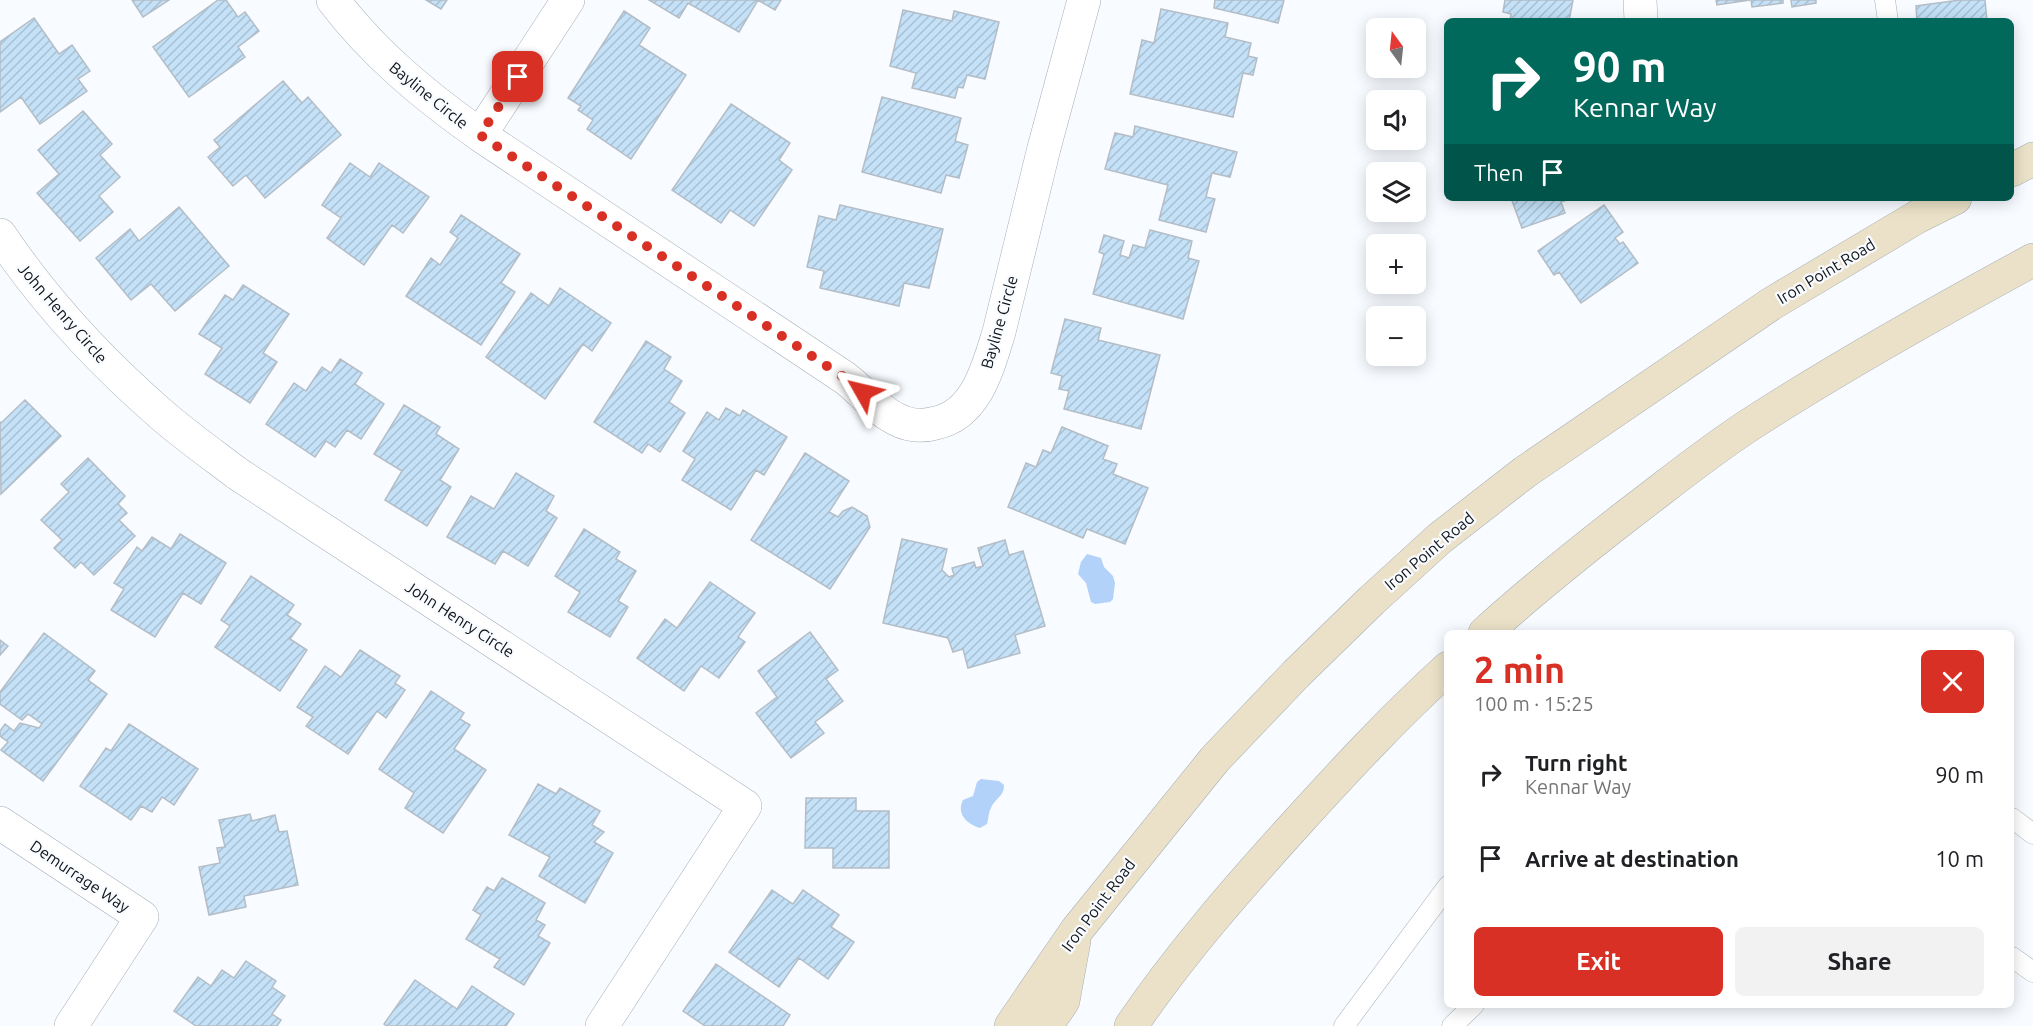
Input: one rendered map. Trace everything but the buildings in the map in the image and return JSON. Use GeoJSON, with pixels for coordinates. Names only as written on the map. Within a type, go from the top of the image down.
{"type":"FeatureCollection","features":[{"type":"Feature","properties":{"kind":"main road"},"geometry":{"type":"LineString","coordinates":[[2014,169],[2033,159]]}},
{"type":"Feature","properties":{"kind":"main road","name":"Iron Point Road"},"geometry":{"type":"LineString","coordinates":[[1011,1026],[1076,931],[1215,759],[1296,674],[1440,538],[1525,472],[1771,304],[1917,217],[1949,201]]}},
{"type":"Feature","properties":{"kind":"main road"},"geometry":{"type":"LineString","coordinates":[[1489,630],[1568,562],[1697,462],[1752,424],[1809,387],[1918,323],[2033,260]]}},
{"type":"Feature","properties":{"kind":"main road"},"geometry":{"type":"LineString","coordinates":[[1131,1026],[1158,987],[1235,891],[1406,706],[1444,672]]}},
{"type":"Feature","properties":{"kind":"main road"},"geometry":{"type":"LineString","coordinates":[[1046,1026],[1063,1001],[1076,931]]}},
{"type":"Feature","properties":{"kind":"street","name":"Bayline Circle"},"geometry":{"type":"LineString","coordinates":[[333,0],[348,20],[406,80],[480,135],[845,378],[879,408],[911,425],[928,425],[944,421],[963,410],[975,395],[990,360],[1084,0]]}},
{"type":"Feature","properties":{"kind":"street"},"geometry":{"type":"LineString","coordinates":[[480,135],[568,0]]}},
{"type":"Feature","properties":{"kind":"street"},"geometry":{"type":"LineString","coordinates":[[1640,0],[1641,18]]}},
{"type":"Feature","properties":{"kind":"street","name":"John Henry Circle"},"geometry":{"type":"LineString","coordinates":[[0,235],[51,303],[93,351],[163,416],[219,460],[745,806],[602,1026]]}},
{"type":"Feature","properties":{"kind":"street","name":"Demurrage Way"},"geometry":{"type":"LineString","coordinates":[[0,823],[142,917],[72,1026]]}},
{"type":"Feature","properties":{"kind":"lane"},"geometry":{"type":"LineString","coordinates":[[1885,0],[1888,18]]}},
{"type":"Feature","properties":{"kind":"lane"},"geometry":{"type":"LineString","coordinates":[[2014,820],[2033,834]]}},
{"type":"Feature","properties":{"kind":"lane"},"geometry":{"type":"LineString","coordinates":[[1344,1026],[1444,891]]}},
{"type":"Feature","properties":{"kind":"lane"},"geometry":{"type":"LineString","coordinates":[[2014,958],[2033,972]]}},
{"type":"Feature","properties":{"kind":"lane"},"geometry":{"type":"LineString","coordinates":[[1452,1026],[1471,1008]]}},
{"type":"Feature","properties":{"kind":"water"},"geometry":{"type":"Polygon","coordinates":[[[1087,554],[1101,558],[1104,567],[1113,576],[1115,583],[1113,599],[1110,602],[1095,604],[1091,602],[1086,583],[1078,574],[1081,562],[1087,554]]]}},
{"type":"Feature","properties":{"kind":"water"},"geometry":{"type":"Polygon","coordinates":[[[981,779],[999,781],[1004,785],[1003,792],[990,810],[987,824],[980,828],[964,818],[961,805],[963,800],[973,796],[977,782],[981,779]]]}},
{"type":"Feature","properties":{"kind":"route"},"geometry":{"type":"LineString","coordinates":[[518,77],[480,135],[863,392]]}}]}
